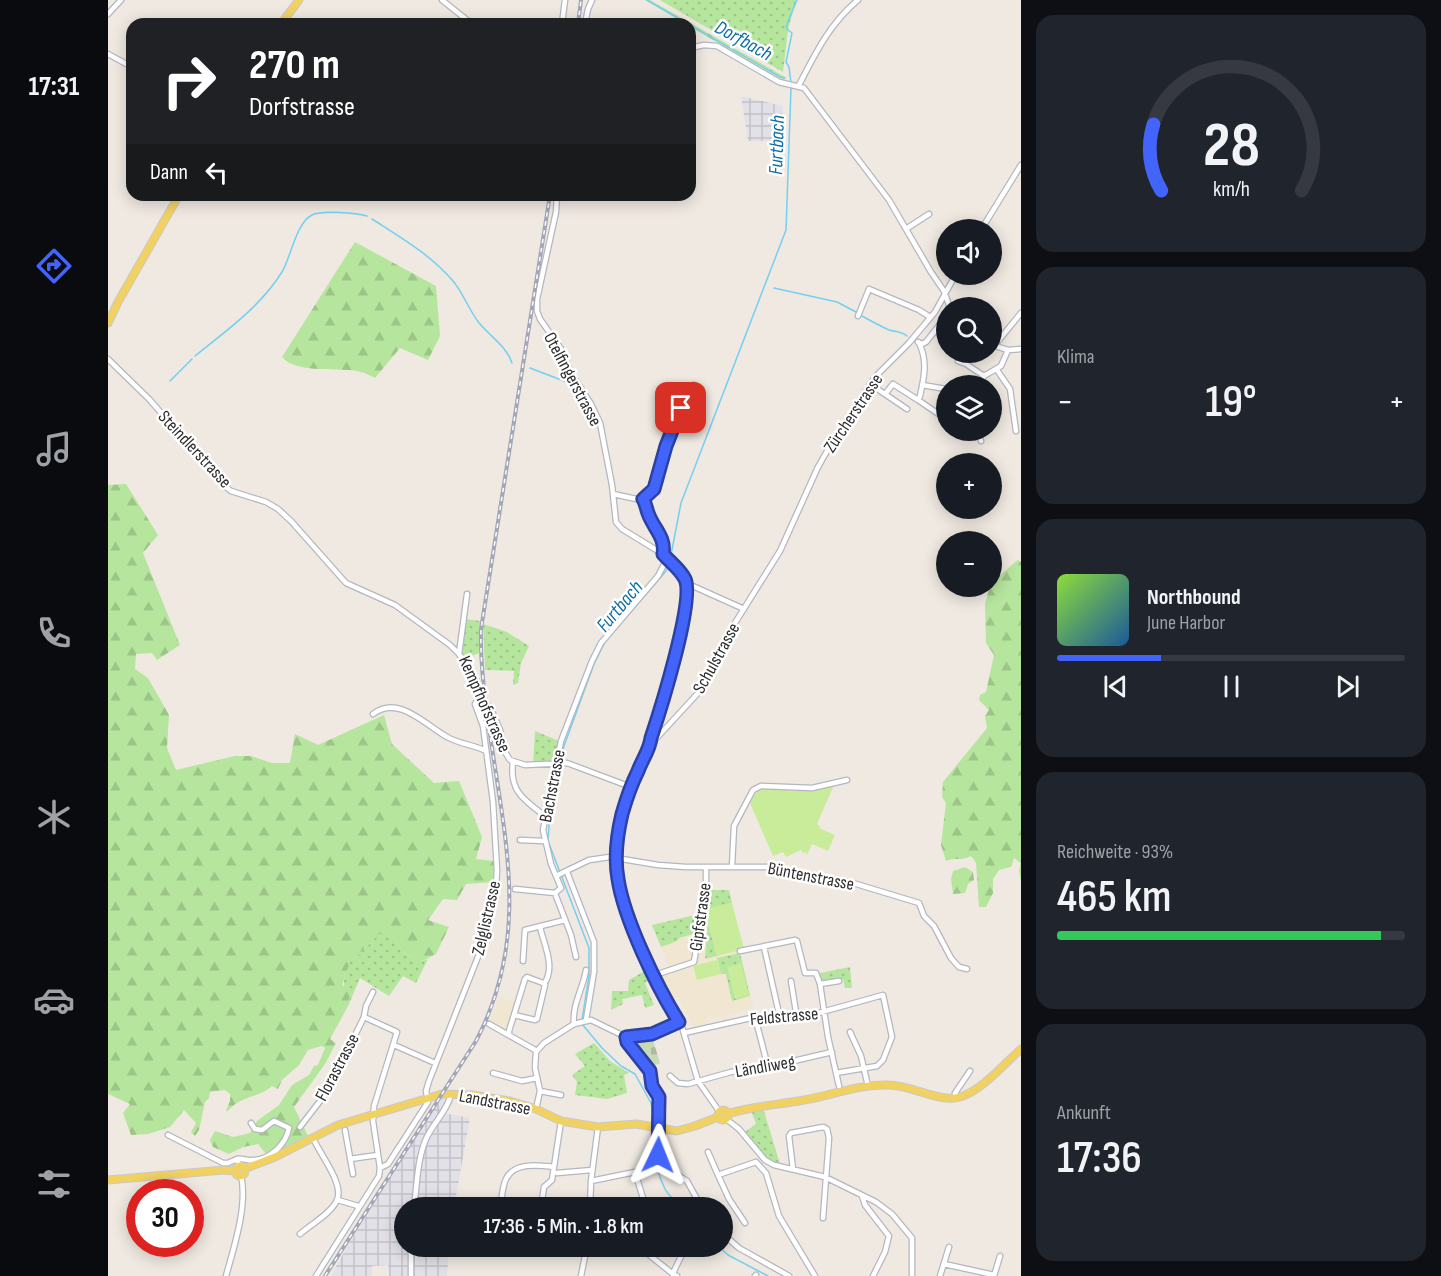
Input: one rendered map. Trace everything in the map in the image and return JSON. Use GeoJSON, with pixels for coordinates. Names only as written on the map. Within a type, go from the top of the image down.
{"type":"FeatureCollection","features":[{"type":"Feature","properties":{"kind":"main road"},"geometry":{"type":"LineString","coordinates":[[285,18],[298,0]]}},
{"type":"Feature","properties":{"kind":"main road"},"geometry":{"type":"LineString","coordinates":[[108,322],[176,201]]}},
{"type":"Feature","properties":{"kind":"main road"},"geometry":{"type":"LineString","coordinates":[[955,1098],[968,1094],[979,1086],[1021,1049]]}},
{"type":"Feature","properties":{"kind":"main road","name":"Landstrasse"},"geometry":{"type":"LineString","coordinates":[[108,1180],[239,1168],[275,1157],[338,1125],[427,1098],[451,1094],[485,1096],[536,1109],[561,1121],[598,1127],[636,1124],[677,1131],[740,1110],[804,1100],[868,1086],[900,1085],[941,1097],[955,1098]]}},
{"type":"Feature","properties":{"kind":"street"},"geometry":{"type":"LineString","coordinates":[[108,14],[121,0]]}},
{"type":"Feature","properties":{"kind":"street"},"geometry":{"type":"LineString","coordinates":[[442,0],[464,18]]}},
{"type":"Feature","properties":{"kind":"street"},"geometry":{"type":"LineString","coordinates":[[563,18],[565,0]]}},
{"type":"Feature","properties":{"kind":"street"},"geometry":{"type":"LineString","coordinates":[[586,18],[592,0]]}},
{"type":"Feature","properties":{"kind":"street"},"geometry":{"type":"LineString","coordinates":[[794,85],[825,36],[839,18],[858,0]]}},
{"type":"Feature","properties":{"kind":"street"},"geometry":{"type":"LineString","coordinates":[[696,47],[713,45],[780,82],[807,91],[876,180],[946,297]]}},
{"type":"Feature","properties":{"kind":"street"},"geometry":{"type":"LineString","coordinates":[[108,54],[126,64]]}},
{"type":"Feature","properties":{"kind":"street"},"geometry":{"type":"LineString","coordinates":[[988,219],[1021,165]]}},
{"type":"Feature","properties":{"kind":"street","name":"Otelfingerstrasse"},"geometry":{"type":"LineString","coordinates":[[557,201],[537,299],[537,311],[561,349],[569,369],[600,423],[613,494],[614,516],[618,525],[663,554],[682,575],[686,583]]}},
{"type":"Feature","properties":{"kind":"street"},"geometry":{"type":"LineString","coordinates":[[905,229],[929,214]]}},
{"type":"Feature","properties":{"kind":"street","name":"Zürcherstrasse"},"geometry":{"type":"LineString","coordinates":[[818,467],[870,384],[914,338],[950,285]]}},
{"type":"Feature","properties":{"kind":"street"},"geometry":{"type":"LineString","coordinates":[[858,316],[869,289],[920,310],[930,317]]}},
{"type":"Feature","properties":{"kind":"street"},"geometry":{"type":"LineString","coordinates":[[1002,335],[1021,313]]}},
{"type":"Feature","properties":{"kind":"street"},"geometry":{"type":"LineString","coordinates":[[919,343],[926,342],[936,330]]}},
{"type":"Feature","properties":{"kind":"street"},"geometry":{"type":"LineString","coordinates":[[914,338],[919,343],[925,365],[918,400]]}},
{"type":"Feature","properties":{"kind":"street"},"geometry":{"type":"LineString","coordinates":[[1002,348],[1021,349]]}},
{"type":"Feature","properties":{"kind":"street"},"geometry":{"type":"LineString","coordinates":[[986,375],[1001,366],[1008,350]]}},
{"type":"Feature","properties":{"kind":"street","name":"Steindlerstrasse"},"geometry":{"type":"LineString","coordinates":[[108,359],[142,392],[231,491],[266,502],[278,509],[346,583],[395,605],[459,654]]}},
{"type":"Feature","properties":{"kind":"street"},"geometry":{"type":"LineString","coordinates":[[961,363],[982,375]]}},
{"type":"Feature","properties":{"kind":"street"},"geometry":{"type":"LineString","coordinates":[[997,370],[1011,389],[1016,431]]}},
{"type":"Feature","properties":{"kind":"street"},"geometry":{"type":"LineString","coordinates":[[870,384],[907,409]]}},
{"type":"Feature","properties":{"kind":"street"},"geometry":{"type":"LineString","coordinates":[[886,393],[893,384],[936,412]]}},
{"type":"Feature","properties":{"kind":"street"},"geometry":{"type":"LineString","coordinates":[[643,499],[654,489],[666,446],[684,402],[694,385]]}},
{"type":"Feature","properties":{"kind":"street"},"geometry":{"type":"LineString","coordinates":[[922,385],[936,387]]}},
{"type":"Feature","properties":{"kind":"street","name":"Schulstrasse"},"geometry":{"type":"LineString","coordinates":[[760,1156],[739,1129],[723,1116],[698,1081],[684,1033],[643,952],[621,895],[616,858],[620,824],[631,787],[652,743],[699,692],[744,609],[788,537],[818,467]]}},
{"type":"Feature","properties":{"kind":"street"},"geometry":{"type":"LineString","coordinates":[[613,494],[643,499]]}},
{"type":"Feature","properties":{"kind":"street"},"geometry":{"type":"LineString","coordinates":[[643,499],[647,513],[660,533],[663,554]]}},
{"type":"Feature","properties":{"kind":"street","name":"Bachstrasse"},"geometry":{"type":"LineString","coordinates":[[581,1022],[594,942],[544,841],[545,816],[559,763],[561,741],[595,654],[609,633],[669,561]]}},
{"type":"Feature","properties":{"kind":"street"},"geometry":{"type":"LineString","coordinates":[[652,743],[651,738],[675,658],[686,600],[686,583],[744,609]]}},
{"type":"Feature","properties":{"kind":"street","name":"Kempfhofstrasse"},"geometry":{"type":"LineString","coordinates":[[467,594],[459,654],[477,681],[480,697],[490,707],[500,730],[505,752],[513,762],[525,765],[559,763],[631,787]]}},
{"type":"Feature","properties":{"kind":"street","name":"Zelglistrasse"},"geometry":{"type":"LineString","coordinates":[[316,1276],[379,1176],[380,1168],[388,1164],[428,1102],[426,1091],[435,1063],[483,944],[492,907],[497,870],[493,802],[483,726],[475,704],[480,697]]}},
{"type":"Feature","properties":{"kind":"street"},"geometry":{"type":"LineString","coordinates":[[373,714],[381,708],[389,706],[397,708],[449,738],[486,751]]}},
{"type":"Feature","properties":{"kind":"street"},"geometry":{"type":"LineString","coordinates":[[478,747],[485,742]]}},
{"type":"Feature","properties":{"kind":"street"},"geometry":{"type":"LineString","coordinates":[[513,762],[513,781],[519,795],[545,816]]}},
{"type":"Feature","properties":{"kind":"street"},"geometry":{"type":"LineString","coordinates":[[732,867],[734,826],[753,790],[761,786],[812,788],[847,780]]}},
{"type":"Feature","properties":{"kind":"street"},"geometry":{"type":"LineString","coordinates":[[520,840],[544,841]]}},
{"type":"Feature","properties":{"kind":"street","name":"Büntenstrasse"},"geometry":{"type":"LineString","coordinates":[[561,874],[589,860],[616,858],[658,865],[769,867],[879,890],[919,903],[924,916],[934,926],[951,958],[959,967],[967,969]]}},
{"type":"Feature","properties":{"kind":"street","name":"Gipfstrasse"},"geometry":{"type":"LineString","coordinates":[[655,975],[694,962],[706,890],[706,867]]}},
{"type":"Feature","properties":{"kind":"street"},"geometry":{"type":"LineString","coordinates":[[515,889],[555,893],[561,888],[561,874]]}},
{"type":"Feature","properties":{"kind":"street"},"geometry":{"type":"LineString","coordinates":[[555,893],[574,944],[576,957]]}},
{"type":"Feature","properties":{"kind":"street"},"geometry":{"type":"LineString","coordinates":[[523,961],[525,932],[529,928],[565,920]]}},
{"type":"Feature","properties":{"kind":"street"},"geometry":{"type":"LineString","coordinates":[[514,1015],[537,1019],[550,965],[540,927]]}},
{"type":"Feature","properties":{"kind":"street"},"geometry":{"type":"LineString","coordinates":[[741,951],[797,941],[805,973],[816,973],[820,984],[839,1086]]}},
{"type":"Feature","properties":{"kind":"street"},"geometry":{"type":"LineString","coordinates":[[764,947],[780,1018]]}},
{"type":"Feature","properties":{"kind":"street"},"geometry":{"type":"LineString","coordinates":[[581,1022],[576,1000],[588,981],[586,970]]}},
{"type":"Feature","properties":{"kind":"street"},"geometry":{"type":"LineString","coordinates":[[509,1034],[525,979],[527,977],[544,984]]}},
{"type":"Feature","properties":{"kind":"street"},"geometry":{"type":"LineString","coordinates":[[791,981],[797,1018]]}},
{"type":"Feature","properties":{"kind":"street"},"geometry":{"type":"LineString","coordinates":[[820,984],[839,981]]}},
{"type":"Feature","properties":{"kind":"street"},"geometry":{"type":"LineString","coordinates":[[364,1017],[366,1006],[373,992]]}},
{"type":"Feature","properties":{"kind":"street","name":"Feldstrasse"},"geometry":{"type":"LineString","coordinates":[[684,1033],[755,1017],[797,1018],[824,1013],[884,995],[891,1040],[882,1062],[877,1066],[864,1068]]}},
{"type":"Feature","properties":{"kind":"street","name":"Florastrasse"},"geometry":{"type":"LineString","coordinates":[[300,1127],[327,1092],[364,1017],[396,1030],[394,1045]]}},
{"type":"Feature","properties":{"kind":"street"},"geometry":{"type":"LineString","coordinates":[[755,1017],[768,1067]]}},
{"type":"Feature","properties":{"kind":"street"},"geometry":{"type":"LineString","coordinates":[[536,1109],[540,1091],[534,1062],[537,1051],[581,1022],[596,1022],[626,1037],[652,1034],[679,1022]]}},
{"type":"Feature","properties":{"kind":"street"},"geometry":{"type":"LineString","coordinates":[[489,1024],[537,1051]]}},
{"type":"Feature","properties":{"kind":"street"},"geometry":{"type":"LineString","coordinates":[[850,1032],[861,1054],[868,1086]]}},
{"type":"Feature","properties":{"kind":"street"},"geometry":{"type":"LineString","coordinates":[[626,1037],[627,1042],[650,1071],[652,1086],[660,1100],[657,1127],[657,1148],[660,1161],[665,1167],[687,1181],[696,1197]]}},
{"type":"Feature","properties":{"kind":"street"},"geometry":{"type":"LineString","coordinates":[[380,1168],[373,1115],[375,1100],[394,1045],[435,1063]]}},
{"type":"Feature","properties":{"kind":"street","name":"Ländliweg"},"geometry":{"type":"LineString","coordinates":[[698,1081],[731,1072],[768,1067],[832,1052]]}},
{"type":"Feature","properties":{"kind":"street"},"geometry":{"type":"LineString","coordinates":[[836,1073],[864,1068]]}},
{"type":"Feature","properties":{"kind":"street"},"geometry":{"type":"LineString","coordinates":[[955,1098],[969,1071]]}},
{"type":"Feature","properties":{"kind":"street"},"geometry":{"type":"LineString","coordinates":[[493,1073],[522,1081],[537,1078]]}},
{"type":"Feature","properties":{"kind":"street"},"geometry":{"type":"LineString","coordinates":[[670,1076],[678,1083],[688,1084],[698,1081]]}},
{"type":"Feature","properties":{"kind":"street"},"geometry":{"type":"LineString","coordinates":[[540,1091],[561,1095]]}},
{"type":"Feature","properties":{"kind":"street"},"geometry":{"type":"LineString","coordinates":[[415,1197],[420,1160],[429,1134],[450,1100],[451,1094]]}},
{"type":"Feature","properties":{"kind":"street"},"geometry":{"type":"LineString","coordinates":[[239,1168],[277,1150],[289,1128],[274,1121],[262,1130],[255,1129],[251,1123]]}},
{"type":"Feature","properties":{"kind":"street"},"geometry":{"type":"LineString","coordinates":[[543,1197],[544,1187],[551,1181],[561,1121]]}},
{"type":"Feature","properties":{"kind":"street"},"geometry":{"type":"LineString","coordinates":[[590,1197],[598,1127]]}},
{"type":"Feature","properties":{"kind":"street"},"geometry":{"type":"LineString","coordinates":[[793,1169],[789,1136],[791,1133],[823,1127],[827,1129],[829,1138],[823,1218]]}},
{"type":"Feature","properties":{"kind":"street"},"geometry":{"type":"LineString","coordinates":[[345,1130],[353,1174]]}},
{"type":"Feature","properties":{"kind":"street"},"geometry":{"type":"LineString","coordinates":[[168,1135],[223,1163],[239,1168],[244,1185],[243,1203],[226,1276]]}},
{"type":"Feature","properties":{"kind":"street"},"geometry":{"type":"LineString","coordinates":[[300,1234],[338,1200],[336,1180],[315,1142]]}},
{"type":"Feature","properties":{"kind":"street"},"geometry":{"type":"LineString","coordinates":[[708,1152],[729,1199],[745,1223]]}},
{"type":"Feature","properties":{"kind":"street"},"geometry":{"type":"LineString","coordinates":[[350,1159],[378,1155]]}},
{"type":"Feature","properties":{"kind":"street"},"geometry":{"type":"LineString","coordinates":[[718,1175],[756,1162],[760,1156],[774,1165],[825,1177],[884,1207],[911,1236],[913,1241],[912,1276]]}},
{"type":"Feature","properties":{"kind":"street"},"geometry":{"type":"LineString","coordinates":[[756,1162],[766,1173],[779,1216],[815,1276]]}},
{"type":"Feature","properties":{"kind":"street"},"geometry":{"type":"LineString","coordinates":[[502,1197],[505,1181],[509,1174],[530,1164],[554,1167]]}},
{"type":"Feature","properties":{"kind":"street"},"geometry":{"type":"LineString","coordinates":[[591,1181],[654,1166]]}},
{"type":"Feature","properties":{"kind":"street"},"geometry":{"type":"LineString","coordinates":[[557,1173],[592,1170]]}},
{"type":"Feature","properties":{"kind":"street"},"geometry":{"type":"LineString","coordinates":[[635,1172],[642,1197]]}},
{"type":"Feature","properties":{"kind":"street"},"geometry":{"type":"LineString","coordinates":[[862,1196],[865,1205],[889,1236],[885,1252],[873,1276]]}},
{"type":"Feature","properties":{"kind":"street"},"geometry":{"type":"LineString","coordinates":[[338,1200],[358,1206]]}},
{"type":"Feature","properties":{"kind":"street"},"geometry":{"type":"LineString","coordinates":[[733,1243],[789,1276]]}},
{"type":"Feature","properties":{"kind":"street"},"geometry":{"type":"LineString","coordinates":[[940,1276],[949,1247]]}},
{"type":"Feature","properties":{"kind":"street"},"geometry":{"type":"LineString","coordinates":[[944,1264],[994,1275],[1000,1256]]}},
{"type":"Feature","properties":{"kind":"street"},"geometry":{"type":"LineString","coordinates":[[411,1257],[411,1276]]}},
{"type":"Feature","properties":{"kind":"street"},"geometry":{"type":"LineString","coordinates":[[581,1276],[585,1257]]}},
{"type":"Feature","properties":{"kind":"street"},"geometry":{"type":"LineString","coordinates":[[655,1257],[674,1275],[680,1257]]}},
{"type":"Feature","properties":{"kind":"shaded area"},"geometry":{"type":"Polygon","coordinates":[[[741,96],[783,106],[782,141],[748,141],[741,96]]]}},
{"type":"Feature","properties":{"kind":"shaded area"},"geometry":{"type":"Polygon","coordinates":[[[710,890],[729,890],[739,951],[754,1008],[727,1015],[727,1022],[723,1023],[721,1017],[707,1019],[707,1025],[694,1028],[678,997],[670,1000],[657,976],[669,971],[652,925],[703,914],[710,890]]]}},
{"type":"Feature","properties":{"kind":"shaded area"},"geometry":{"type":"Polygon","coordinates":[[[499,996],[515,1002],[505,1031],[490,1023],[499,996]]]}},
{"type":"Feature","properties":{"kind":"shaded area"},"geometry":{"type":"Polygon","coordinates":[[[441,1098],[449,1103],[444,1113],[470,1118],[456,1197],[394,1197],[394,1257],[448,1257],[447,1276],[389,1276],[388,1265],[372,1266],[372,1276],[331,1276],[346,1248],[441,1098]]]}},
{"type":"Feature","properties":{"kind":"green space"},"geometry":{"type":"Polygon","coordinates":[[[645,0],[650,0],[682,18],[676,18],[645,0]]]}},
{"type":"Feature","properties":{"kind":"green space"},"geometry":{"type":"Polygon","coordinates":[[[660,0],[796,0],[788,30],[783,72],[696,21],[696,18],[691,18],[660,0]]]}},
{"type":"Feature","properties":{"kind":"green space"},"geometry":{"type":"Polygon","coordinates":[[[696,26],[785,77],[784,80],[696,30],[696,26]]]}},
{"type":"Feature","properties":{"kind":"green space"},"geometry":{"type":"Polygon","coordinates":[[[355,242],[436,286],[440,336],[428,360],[400,348],[375,378],[352,370],[298,366],[282,357],[355,242]]]}},
{"type":"Feature","properties":{"kind":"green space"},"geometry":{"type":"Polygon","coordinates":[[[126,484],[158,535],[143,553],[180,645],[157,660],[152,653],[136,654],[135,669],[148,678],[169,715],[167,748],[176,770],[235,756],[251,756],[272,763],[290,763],[295,734],[318,745],[384,715],[392,744],[434,783],[459,781],[482,837],[476,859],[494,861],[493,882],[466,884],[457,900],[443,899],[428,920],[449,927],[436,954],[422,961],[403,953],[392,935],[379,933],[358,954],[372,961],[371,964],[351,959],[342,985],[350,991],[348,1006],[330,1039],[336,1043],[325,1064],[294,1107],[308,1136],[280,1152],[265,1153],[258,1144],[243,1147],[229,1154],[213,1147],[210,1140],[215,1131],[233,1137],[250,1133],[257,1121],[279,1105],[292,1085],[309,1075],[314,1066],[318,1065],[325,1048],[322,1046],[308,1050],[299,1065],[282,1080],[278,1089],[272,1086],[238,1102],[228,1111],[226,1111],[230,1094],[225,1090],[210,1092],[205,1102],[199,1130],[195,1136],[191,1132],[196,1123],[184,1110],[170,1127],[148,1134],[131,1135],[123,1113],[130,1104],[108,1094],[108,485],[126,484]]]}},
{"type":"Feature","properties":{"kind":"green space"},"geometry":{"type":"Polygon","coordinates":[[[1018,560],[1021,562],[1021,863],[1014,858],[1011,867],[999,870],[993,879],[993,893],[986,907],[979,907],[976,863],[971,856],[946,861],[941,845],[946,803],[942,797],[943,782],[987,728],[985,716],[989,710],[979,700],[980,695],[986,692],[994,655],[986,643],[985,604],[987,597],[1002,597],[1002,573],[1018,560]]]}},
{"type":"Feature","properties":{"kind":"green space"},"geometry":{"type":"Polygon","coordinates":[[[464,619],[480,621],[479,653],[465,659],[462,653],[464,619]]]}},
{"type":"Feature","properties":{"kind":"green space"},"geometry":{"type":"Polygon","coordinates":[[[483,624],[507,632],[529,646],[521,663],[518,683],[513,685],[514,671],[485,670],[483,624]]]}},
{"type":"Feature","properties":{"kind":"green space"},"geometry":{"type":"Polygon","coordinates":[[[535,731],[559,741],[555,761],[533,764],[535,731]]]}},
{"type":"Feature","properties":{"kind":"green space"},"geometry":{"type":"Polygon","coordinates":[[[834,785],[817,824],[819,828],[835,835],[828,851],[812,844],[807,855],[801,850],[786,857],[783,852],[773,856],[750,803],[754,795],[765,788],[801,791],[834,785]]]}},
{"type":"Feature","properties":{"kind":"green space"},"geometry":{"type":"Polygon","coordinates":[[[965,867],[973,872],[974,880],[968,884],[965,893],[953,894],[951,879],[953,871],[965,867]]]}},
{"type":"Feature","properties":{"kind":"green space"},"geometry":{"type":"Polygon","coordinates":[[[710,890],[729,890],[732,903],[705,910],[707,917],[702,916],[710,890]]]}},
{"type":"Feature","properties":{"kind":"green space"},"geometry":{"type":"Polygon","coordinates":[[[732,903],[744,949],[717,956],[705,909],[732,903]]]}},
{"type":"Feature","properties":{"kind":"green space"},"geometry":{"type":"Polygon","coordinates":[[[695,915],[693,934],[661,947],[652,925],[695,915]]]}},
{"type":"Feature","properties":{"kind":"green space"},"geometry":{"type":"Polygon","coordinates":[[[708,921],[717,956],[705,959],[708,921]]]}},
{"type":"Feature","properties":{"kind":"green space"},"geometry":{"type":"Polygon","coordinates":[[[378,932],[392,935],[403,953],[422,961],[428,959],[416,983],[403,976],[389,996],[360,978],[348,1006],[344,988],[351,958],[370,964],[372,961],[357,955],[373,941],[378,932]]]}},
{"type":"Feature","properties":{"kind":"green space"},"geometry":{"type":"Polygon","coordinates":[[[740,953],[750,996],[732,1001],[726,974],[721,974],[717,958],[740,953]]]}},
{"type":"Feature","properties":{"kind":"green space"},"geometry":{"type":"Polygon","coordinates":[[[717,960],[721,974],[697,980],[693,966],[717,960]]]}},
{"type":"Feature","properties":{"kind":"green space"},"geometry":{"type":"Polygon","coordinates":[[[741,963],[749,995],[735,999],[727,967],[741,963]]]}},
{"type":"Feature","properties":{"kind":"green space"},"geometry":{"type":"Polygon","coordinates":[[[850,967],[852,988],[845,988],[843,979],[821,982],[820,973],[850,967]]]}},
{"type":"Feature","properties":{"kind":"green space"},"geometry":{"type":"Polygon","coordinates":[[[648,969],[654,978],[645,983],[654,1005],[645,1008],[642,995],[622,999],[623,1004],[611,1010],[612,991],[628,991],[629,980],[648,969]]]}},
{"type":"Feature","properties":{"kind":"green space"},"geometry":{"type":"Polygon","coordinates":[[[652,1037],[660,1063],[651,1067],[648,1060],[632,1044],[635,1040],[652,1037]]]}},
{"type":"Feature","properties":{"kind":"green space"},"geometry":{"type":"Polygon","coordinates":[[[594,1043],[610,1061],[629,1073],[624,1075],[627,1093],[607,1099],[575,1095],[577,1082],[572,1075],[585,1066],[575,1054],[594,1043]]]}},
{"type":"Feature","properties":{"kind":"green space"},"geometry":{"type":"Polygon","coordinates":[[[763,1108],[780,1164],[764,1158],[745,1132],[756,1124],[751,1110],[763,1108]]]}},
{"type":"Feature","properties":{"kind":"waterway","name":"Dorfbach"},"geometry":{"type":"LineString","coordinates":[[647,0],[678,18]]}},
{"type":"Feature","properties":{"kind":"waterway","name":"Furtbach"},"geometry":{"type":"LineString","coordinates":[[791,83],[786,62],[792,33],[787,29],[787,24],[797,0]]}},
{"type":"Feature","properties":{"kind":"waterway","name":"Dorfbach"},"geometry":{"type":"LineString","coordinates":[[696,28],[785,78]]}},
{"type":"Feature","properties":{"kind":"waterway","name":"Furtbach"},"geometry":{"type":"LineString","coordinates":[[670,560],[681,503],[786,230],[791,88]]}},
{"type":"Feature","properties":{"kind":"waterway"},"geometry":{"type":"LineString","coordinates":[[195,356],[242,317],[273,285],[282,272],[306,219],[317,213],[367,216]]}},
{"type":"Feature","properties":{"kind":"waterway"},"geometry":{"type":"LineString","coordinates":[[372,219],[415,247],[444,272],[457,286],[476,319],[503,347],[512,363]]}},
{"type":"Feature","properties":{"kind":"waterway"},"geometry":{"type":"LineString","coordinates":[[774,288],[837,302],[856,312]]}},
{"type":"Feature","properties":{"kind":"waterway"},"geometry":{"type":"LineString","coordinates":[[862,316],[889,330],[901,332],[907,336]]}},
{"type":"Feature","properties":{"kind":"waterway"},"geometry":{"type":"LineString","coordinates":[[170,381],[192,359]]}},
{"type":"Feature","properties":{"kind":"waterway"},"geometry":{"type":"LineString","coordinates":[[530,368],[569,383]]}},
{"type":"Feature","properties":{"kind":"waterway","name":"Furtbach"},"geometry":{"type":"LineString","coordinates":[[582,1020],[589,976],[589,948],[548,841],[550,812],[564,746],[594,664],[605,642],[669,565]]}},
{"type":"Feature","properties":{"kind":"waterway","name":"Furtbach"},"geometry":{"type":"LineString","coordinates":[[582,1024],[621,1066],[635,1074],[651,1103],[655,1123]]}},
{"type":"Feature","properties":{"kind":"waterway","name":"Furtbach"},"geometry":{"type":"LineString","coordinates":[[655,1131],[658,1168],[662,1182],[671,1197]]}},
{"type":"Feature","properties":{"kind":"waterway","name":"Furtbach"},"geometry":{"type":"LineString","coordinates":[[732,1257],[768,1276]]}},
{"type":"Feature","properties":{"kind":"railway"},"geometry":{"type":"LineString","coordinates":[[579,18],[581,0]]}},
{"type":"Feature","properties":{"kind":"railway"},"geometry":{"type":"LineString","coordinates":[[325,1276],[476,1041],[493,1001],[504,961],[509,922],[509,882],[506,843],[484,686],[481,629],[549,201]]}},
{"type":"Feature","properties":{"kind":"route"},"geometry":{"type":"LineString","coordinates":[[658,1155],[660,1100],[652,1086],[650,1071],[627,1042],[626,1037],[642,1037],[679,1022],[632,926],[618,884],[616,848],[626,801],[637,772],[652,743],[651,738],[667,691],[686,600],[685,578],[663,554],[660,533],[647,513],[643,499],[654,489],[662,456],[681,408]]}}]}
